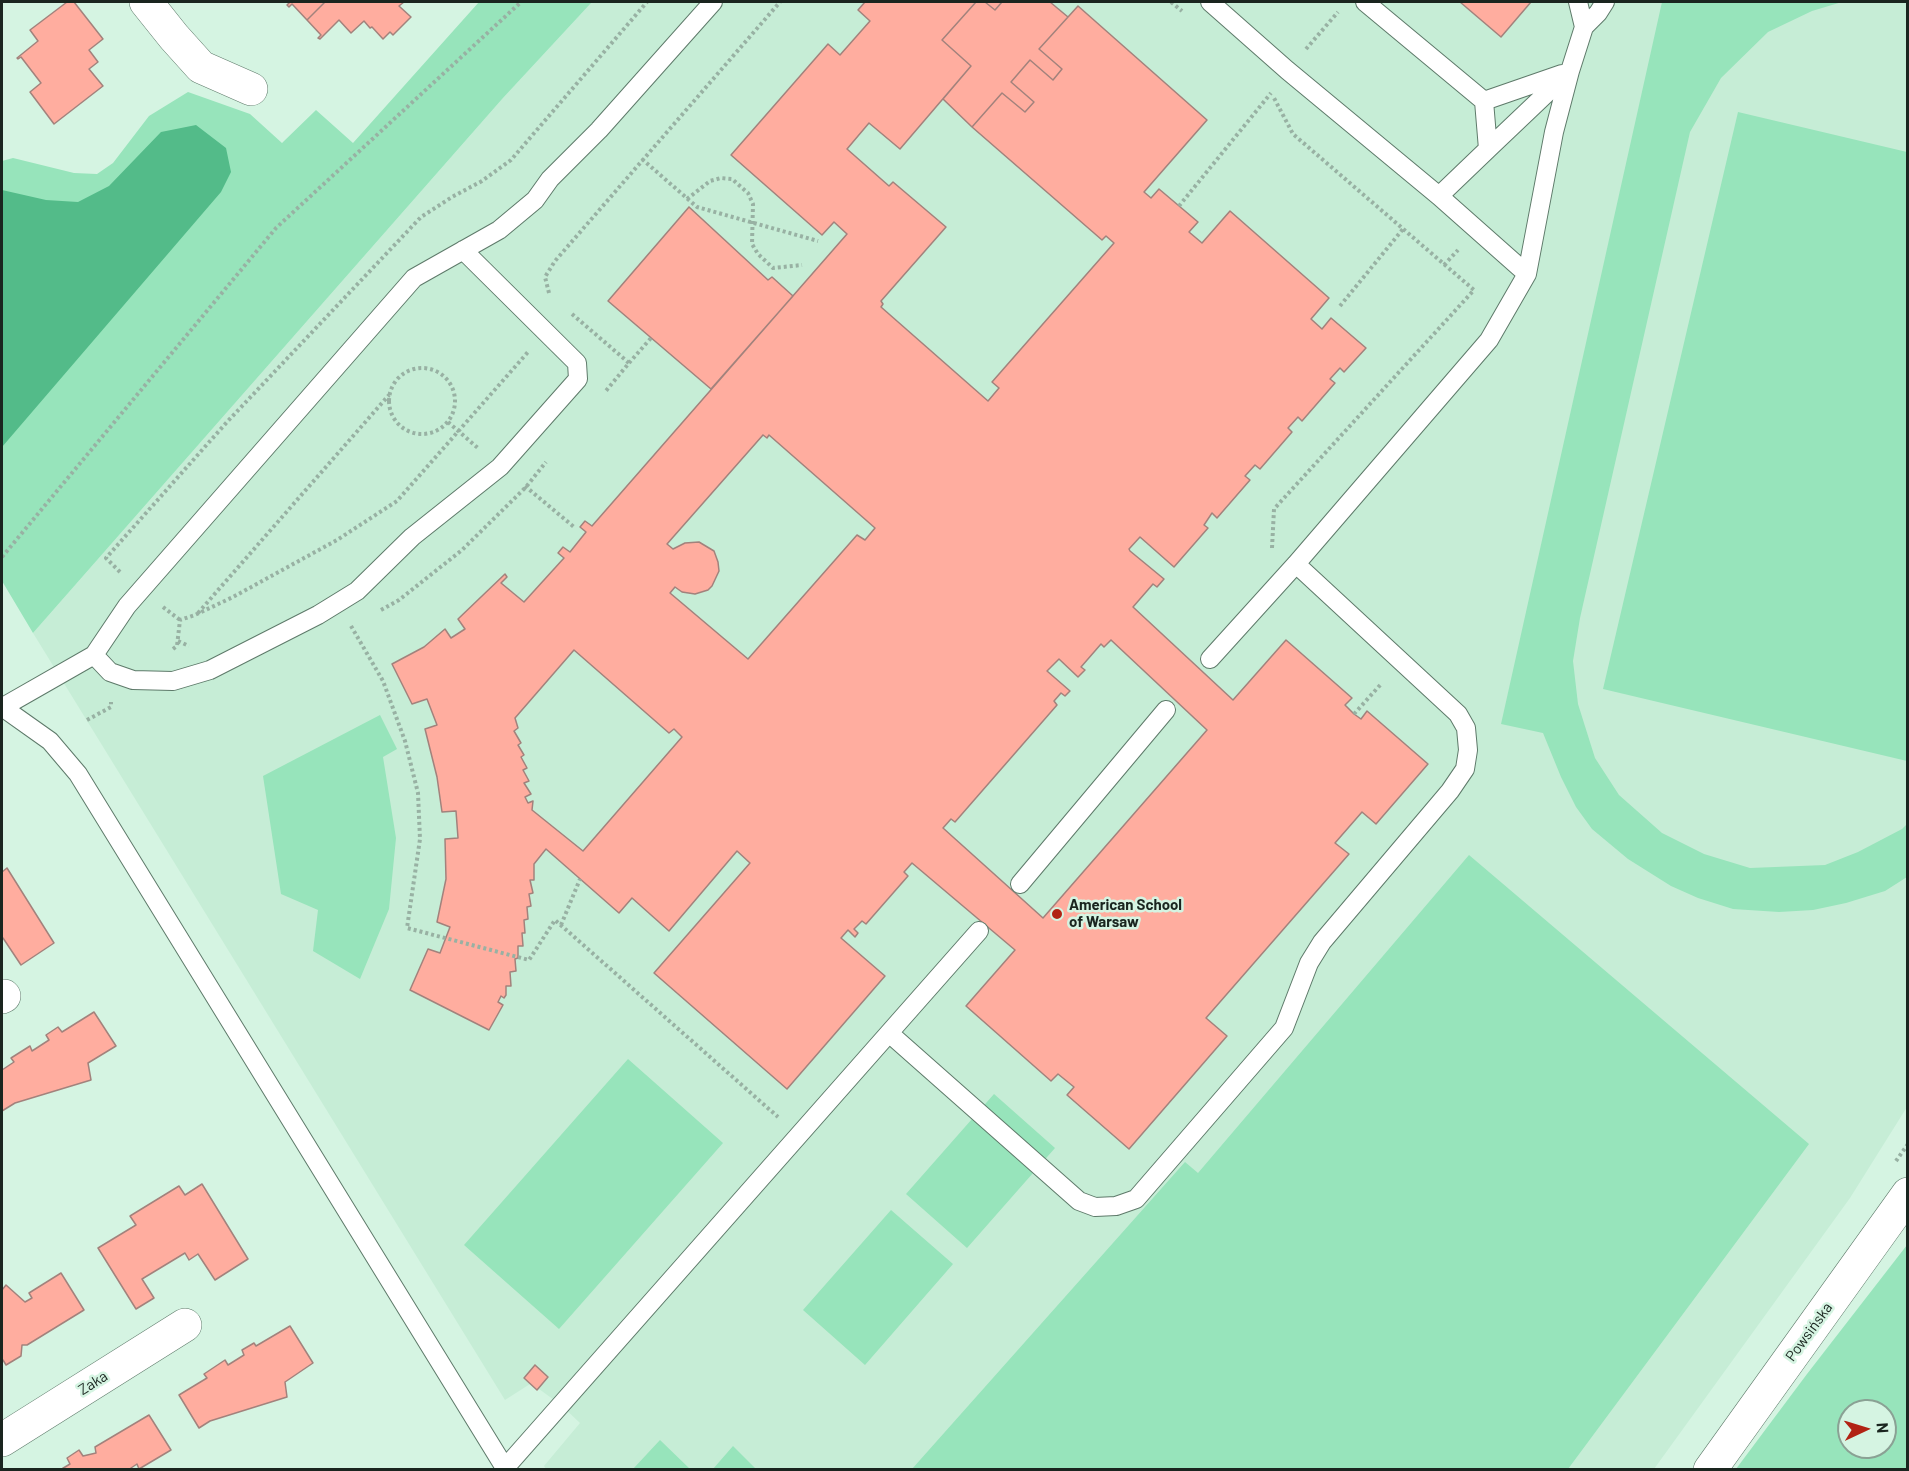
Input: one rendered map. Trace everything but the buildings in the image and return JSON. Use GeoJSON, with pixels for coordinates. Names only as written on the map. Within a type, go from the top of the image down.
{"type":"FeatureCollection","features":[{"type":"Feature","properties":{"kind":"street"},"geometry":{"type":"LineString","coordinates":[[146,2],[201,68],[251,89]]}},
{"type":"Feature","properties":{"kind":"street","name":"Powsińska"},"geometry":{"type":"LineString","coordinates":[[1710,1470],[1908,1194]]}},
{"type":"Feature","properties":{"kind":"street","name":"Zaka"},"geometry":{"type":"LineString","coordinates":[[2,1440],[185,1325]]}},
{"type":"Feature","properties":{"kind":"lane"},"geometry":{"type":"LineString","coordinates":[[713,2],[599,130],[550,179],[535,200],[499,230],[414,278],[127,606],[94,655],[2,707],[50,741],[78,774],[505,1468],[979,930]]}},
{"type":"Feature","properties":{"kind":"lane"},"geometry":{"type":"LineString","coordinates":[[1210,2],[1287,70],[1439,196],[1527,274]]}},
{"type":"Feature","properties":{"kind":"lane"},"geometry":{"type":"LineString","coordinates":[[1365,2],[1484,101],[1488,149]]}},
{"type":"Feature","properties":{"kind":"lane"},"geometry":{"type":"LineString","coordinates":[[1578,2],[1584,27]]}},
{"type":"Feature","properties":{"kind":"lane"},"geometry":{"type":"LineString","coordinates":[[1210,659],[1296,564],[1489,340],[1527,274],[1554,132],[1569,71],[1584,27],[1605,2]]}},
{"type":"Feature","properties":{"kind":"lane"},"geometry":{"type":"LineString","coordinates":[[1439,196],[1569,71]]}},
{"type":"Feature","properties":{"kind":"lane"},"geometry":{"type":"LineString","coordinates":[[1484,101],[1569,71]]}},
{"type":"Feature","properties":{"kind":"lane"},"geometry":{"type":"LineString","coordinates":[[94,655],[110,672],[133,680],[173,681],[210,670],[318,615],[357,591],[412,537],[500,467],[578,379],[577,363],[463,250]]}},
{"type":"Feature","properties":{"kind":"lane"},"geometry":{"type":"LineString","coordinates":[[889,1033],[1079,1201],[1095,1207],[1116,1206],[1136,1199],[1284,1028],[1309,963],[1322,942],[1433,813],[1465,769],[1468,750],[1466,728],[1458,714],[1296,564]]}},
{"type":"Feature","properties":{"kind":"lane"},"geometry":{"type":"LineString","coordinates":[[1020,884],[1166,710]]}},
{"type":"Feature","properties":{"kind":"path"},"geometry":{"type":"LineString","coordinates":[[2,557],[276,228],[521,2]]}},
{"type":"Feature","properties":{"kind":"path"},"geometry":{"type":"LineString","coordinates":[[106,558],[228,422],[421,217],[482,181],[512,160],[647,2]]}},
{"type":"Feature","properties":{"kind":"path"},"geometry":{"type":"LineString","coordinates":[[629,363],[549,293],[545,277],[555,261],[642,159],[780,2]]}},
{"type":"Feature","properties":{"kind":"path"},"geometry":{"type":"LineString","coordinates":[[1171,2],[1187,15]]}},
{"type":"Feature","properties":{"kind":"path"},"geometry":{"type":"LineString","coordinates":[[1179,206],[1287,70],[1340,10]]}},
{"type":"Feature","properties":{"kind":"path"},"geometry":{"type":"LineString","coordinates":[[1268,87],[1293,134],[1474,290],[1274,509],[1272,549]]}},
{"type":"Feature","properties":{"kind":"path"},"geometry":{"type":"LineString","coordinates":[[642,159],[697,207],[818,241]]}},
{"type":"Feature","properties":{"kind":"path"},"geometry":{"type":"LineString","coordinates":[[687,199],[711,181],[721,178],[732,179],[748,193],[753,204],[753,244],[764,261],[773,268],[802,265]]}},
{"type":"Feature","properties":{"kind":"path"},"geometry":{"type":"LineString","coordinates":[[1340,306],[1403,229]]}},
{"type":"Feature","properties":{"kind":"path"},"geometry":{"type":"LineString","coordinates":[[180,620],[195,615],[337,540],[397,501],[460,431],[562,305]]}},
{"type":"Feature","properties":{"kind":"path"},"geometry":{"type":"LineString","coordinates":[[600,398],[651,338]]}},
{"type":"Feature","properties":{"kind":"path"},"geometry":{"type":"LineString","coordinates":[[195,615],[389,395],[400,376],[409,370],[419,368],[440,373],[454,390],[456,401],[448,422],[440,429],[419,434],[399,425],[389,406],[389,395]]}},
{"type":"Feature","properties":{"kind":"path"},"geometry":{"type":"LineString","coordinates":[[548,460],[525,487],[574,527]]}},
{"type":"Feature","properties":{"kind":"path"},"geometry":{"type":"LineString","coordinates":[[158,606],[166,608],[180,620]]}},
{"type":"Feature","properties":{"kind":"path"},"geometry":{"type":"LineString","coordinates":[[167,654],[177,646],[180,620]]}},
{"type":"Feature","properties":{"kind":"path"},"geometry":{"type":"LineString","coordinates":[[351,626],[383,681],[405,741],[418,793],[420,839],[407,928],[529,960],[555,920],[785,1123]]}},
{"type":"Feature","properties":{"kind":"path"},"geometry":{"type":"LineString","coordinates":[[1354,714],[1402,661]]}},
{"type":"Feature","properties":{"kind":"path"},"geometry":{"type":"LineString","coordinates":[[561,925],[580,879]]}},
{"type":"Feature","properties":{"kind":"shaded area"},"geometry":{"type":"Polygon","coordinates":[[[479,2],[592,2],[503,98],[33,633],[2,581],[2,161],[13,158],[74,173],[97,174],[113,163],[149,116],[188,92],[250,114],[282,143],[316,110],[353,143],[479,2]]]}},
{"type":"Feature","properties":{"kind":"shaded area","name":"American School of Warsaw"},"geometry":{"type":"Polygon","coordinates":[[[592,2],[1907,2],[1907,1107],[1850,1198],[1654,1469],[546,1469],[544,1466],[580,1423],[561,1405],[530,1384],[505,1400],[33,633],[503,98],[592,2]]]}},
{"type":"Feature","properties":{"kind":"shaded area"},"geometry":{"type":"Polygon","coordinates":[[[1662,2],[1842,2],[1812,11],[1768,32],[1721,78],[1690,132],[1580,618],[1573,661],[1578,704],[1595,758],[1619,795],[1662,833],[1704,854],[1750,868],[1825,865],[1858,852],[1902,829],[1907,824],[1907,877],[1885,891],[1813,910],[1779,912],[1733,909],[1698,898],[1671,886],[1628,859],[1592,829],[1576,807],[1543,733],[1501,724],[1662,2]]]}},
{"type":"Feature","properties":{"kind":"shaded area"},"geometry":{"type":"Polygon","coordinates":[[[1738,112],[1907,152],[1907,761],[1603,689],[1738,112]]]}},
{"type":"Feature","properties":{"kind":"shaded area"},"geometry":{"type":"Polygon","coordinates":[[[196,125],[226,148],[231,172],[221,192],[2,447],[2,190],[46,200],[78,202],[109,186],[161,132],[196,125]]]}},
{"type":"Feature","properties":{"kind":"shaded area"},"geometry":{"type":"Polygon","coordinates":[[[380,715],[397,749],[383,757],[396,838],[389,909],[360,979],[313,951],[318,910],[281,894],[263,776],[380,715]]]}},
{"type":"Feature","properties":{"kind":"shaded area"},"geometry":{"type":"Polygon","coordinates":[[[1469,855],[1809,1144],[1568,1469],[912,1469],[1185,1162],[1198,1173],[1469,855]]]}},
{"type":"Feature","properties":{"kind":"shaded area"},"geometry":{"type":"Polygon","coordinates":[[[628,1059],[723,1143],[559,1329],[464,1245],[628,1059]]]}},
{"type":"Feature","properties":{"kind":"shaded area"},"geometry":{"type":"Polygon","coordinates":[[[994,1094],[1055,1148],[967,1248],[906,1194],[994,1094]]]}},
{"type":"Feature","properties":{"kind":"shaded area"},"geometry":{"type":"Polygon","coordinates":[[[891,1210],[953,1264],[865,1365],[803,1310],[891,1210]]]}},
{"type":"Feature","properties":{"kind":"shaded area"},"geometry":{"type":"Polygon","coordinates":[[[1907,1245],[1907,1469],[1736,1469],[1807,1374],[1907,1245]]]}},
{"type":"Feature","properties":{"kind":"shaded area"},"geometry":{"type":"Polygon","coordinates":[[[660,1440],[690,1469],[633,1469],[660,1440]]]}},
{"type":"Feature","properties":{"kind":"shaded area"},"geometry":{"type":"Polygon","coordinates":[[[733,1446],[756,1469],[713,1469],[733,1446]]]}},
{"type":"Feature","properties":{"kind":"place","name":"American School of Warsaw"},"geometry":{"type":"Point","coordinates":[1057,914]}}]}
